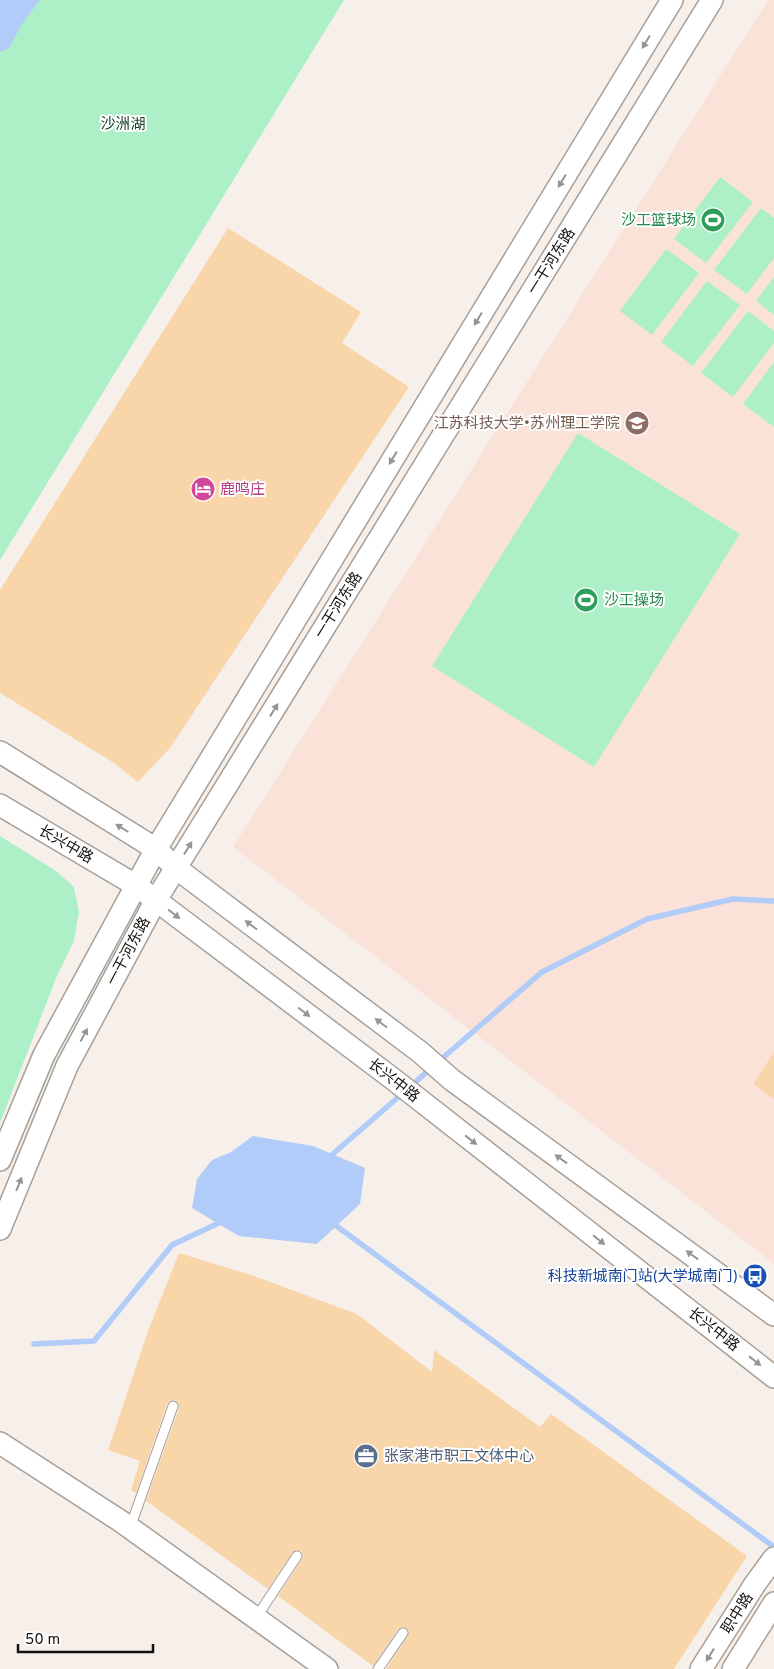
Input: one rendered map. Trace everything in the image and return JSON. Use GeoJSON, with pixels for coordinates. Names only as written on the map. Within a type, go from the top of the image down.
{"type":"FeatureCollection","features":[{"type":"Feature","properties":{"kind":"street","name":"一干河东路"},"geometry":{"type":"LineString","coordinates":[[0,1160],[44,1054],[156,849],[672,0]]}},
{"type":"Feature","properties":{"kind":"street","name":"一干河东路"},"geometry":{"type":"LineString","coordinates":[[0,1229],[67,1066],[156,900],[712,0]]}},
{"type":"Feature","properties":{"kind":"street"},"geometry":{"type":"LineString","coordinates":[[0,752],[156,849],[176,868],[420,1052],[452,1080],[774,1314]]}},
{"type":"Feature","properties":{"kind":"street","name":"长兴中路"},"geometry":{"type":"LineString","coordinates":[[0,805],[137,886],[156,900],[393,1079],[774,1377]]}},
{"type":"Feature","properties":{"kind":"street"},"geometry":{"type":"LineString","coordinates":[[0,1443],[130,1528],[327,1669]]}},
{"type":"Feature","properties":{"kind":"street","name":"职中路"},"geometry":{"type":"LineString","coordinates":[[701,1669],[755,1584],[774,1558]]}},
{"type":"Feature","properties":{"kind":"street","name":"职中路"},"geometry":{"type":"LineString","coordinates":[[733,1669],[774,1603]]}},
{"type":"Feature","properties":{"kind":"lane"},"geometry":{"type":"LineString","coordinates":[[130,1528],[172,1406]]}},
{"type":"Feature","properties":{"kind":"lane"},"geometry":{"type":"LineString","coordinates":[[256,1618],[297,1556]]}},
{"type":"Feature","properties":{"kind":"lane"},"geometry":{"type":"LineString","coordinates":[[378,1669],[403,1633]]}},
{"type":"Feature","properties":{"kind":"shaded area","name":"江苏科技大学•苏州理工学院"},"geometry":{"type":"Polygon","coordinates":[[[768,0],[774,0],[774,1264],[233,847],[768,0]]]}},
{"type":"Feature","properties":{"kind":"green space","name":"沙洲湖"},"geometry":{"type":"Polygon","coordinates":[[[0,0],[344,0],[0,560],[0,0]]]}},
{"type":"Feature","properties":{"kind":"green space","name":"沙工篮球场"},"geometry":{"type":"Polygon","coordinates":[[[720,177],[753,202],[706,263],[674,239],[720,177]]]}},
{"type":"Feature","properties":{"kind":"green space"},"geometry":{"type":"Polygon","coordinates":[[[761,208],[774,218],[774,258],[747,294],[714,270],[761,208]]]}},
{"type":"Feature","properties":{"kind":"green space"},"geometry":{"type":"Polygon","coordinates":[[[666,249],[699,273],[652,335],[620,311],[666,249]]]}},
{"type":"Feature","properties":{"kind":"green space"},"geometry":{"type":"Polygon","coordinates":[[[774,277],[774,315],[756,301],[774,277]]]}},
{"type":"Feature","properties":{"kind":"green space"},"geometry":{"type":"Polygon","coordinates":[[[707,281],[740,305],[693,366],[661,342],[707,281]]]}},
{"type":"Feature","properties":{"kind":"green space"},"geometry":{"type":"Polygon","coordinates":[[[748,311],[774,331],[774,343],[733,397],[701,373],[748,311]]]}},
{"type":"Feature","properties":{"kind":"green space"},"geometry":{"type":"Polygon","coordinates":[[[774,362],[774,427],[743,404],[774,362]]]}},
{"type":"Feature","properties":{"kind":"green space","name":"沙工操场"},"geometry":{"type":"Polygon","coordinates":[[[578,433],[740,534],[594,767],[432,666],[578,433]]]}},
{"type":"Feature","properties":{"kind":"green space"},"geometry":{"type":"Polygon","coordinates":[[[0,836],[56,871],[74,887],[79,912],[74,941],[57,976],[0,1123],[0,836]]]}},
{"type":"Feature","properties":{"kind":"water"},"geometry":{"type":"Polygon","coordinates":[[[0,0],[40,0],[22,24],[9,48],[0,52],[0,0]]]}},
{"type":"Feature","properties":{"kind":"water"},"geometry":{"type":"Polygon","coordinates":[[[253,1136],[313,1146],[365,1168],[360,1204],[317,1244],[239,1236],[192,1208],[197,1179],[212,1160],[231,1152],[253,1136]]]}},
{"type":"Feature","properties":{"kind":"building","name":"鹿鸣庄"},"geometry":{"type":"Polygon","coordinates":[[[228,228],[361,312],[342,343],[409,387],[170,748],[138,782],[114,763],[0,693],[0,590],[228,228]]]}},
{"type":"Feature","properties":{"kind":"building"},"geometry":{"type":"Polygon","coordinates":[[[774,1052],[774,1099],[753,1084],[774,1052]]]}},
{"type":"Feature","properties":{"kind":"building","name":"张家港市职工文体中心"},"geometry":{"type":"Polygon","coordinates":[[[179,1253],[251,1275],[357,1314],[432,1372],[434,1350],[540,1427],[551,1414],[747,1556],[674,1669],[386,1669],[408,1636],[408,1630],[403,1627],[398,1629],[373,1666],[278,1596],[302,1559],[301,1551],[297,1550],[292,1553],[268,1589],[146,1501],[179,1408],[178,1402],[175,1400],[169,1401],[167,1404],[136,1493],[131,1490],[140,1461],[108,1450],[148,1331],[179,1253]]]}},
{"type":"Feature","properties":{"kind":"waterway"},"geometry":{"type":"LineString","coordinates":[[438,1062],[542,972],[647,919],[733,899],[774,901]]}},
{"type":"Feature","properties":{"kind":"waterway"},"geometry":{"type":"LineString","coordinates":[[410,1087],[431,1068]]}},
{"type":"Feature","properties":{"kind":"waterway"},"geometry":{"type":"LineString","coordinates":[[327,1159],[403,1093]]}},
{"type":"Feature","properties":{"kind":"waterway"},"geometry":{"type":"LineString","coordinates":[[34,1344],[94,1341],[172,1245],[223,1221]]}},
{"type":"Feature","properties":{"kind":"waterway"},"geometry":{"type":"LineString","coordinates":[[331,1222],[774,1547]]}},
{"type":"Feature","properties":{"kind":"place","name":"沙工篮球场"},"geometry":{"type":"Point","coordinates":[713,220]}},
{"type":"Feature","properties":{"kind":"place","name":"江苏科技大学•苏州理工学院"},"geometry":{"type":"Point","coordinates":[637,423]}},
{"type":"Feature","properties":{"kind":"place","name":"鹿鸣庄"},"geometry":{"type":"Point","coordinates":[203,489]}},
{"type":"Feature","properties":{"kind":"place","name":"沙工操场"},"geometry":{"type":"Point","coordinates":[586,600]}},
{"type":"Feature","properties":{"kind":"place","name":"科技新城南门站(大学城南门)"},"geometry":{"type":"Point","coordinates":[755,1276]}},
{"type":"Feature","properties":{"kind":"place","name":"张家港市职工文体中心"},"geometry":{"type":"Point","coordinates":[366,1456]}}]}
